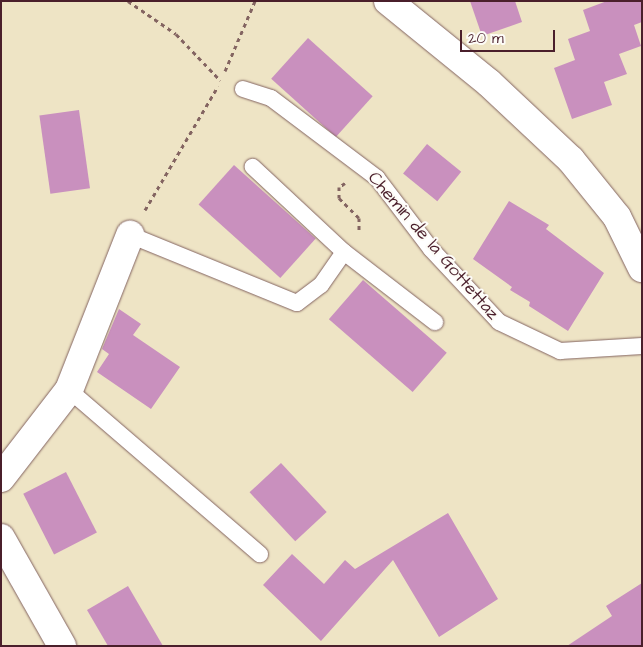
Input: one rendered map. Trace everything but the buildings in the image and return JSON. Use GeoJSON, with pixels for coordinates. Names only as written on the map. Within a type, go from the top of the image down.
{"type":"FeatureCollection","features":[{"type":"Feature","properties":{"kind":"street"},"geometry":{"type":"LineString","coordinates":[[388,1],[489,83],[571,160],[617,217],[642,268]]}},
{"type":"Feature","properties":{"kind":"street"},"geometry":{"type":"LineString","coordinates":[[1,478],[70,390],[130,235]]}},
{"type":"Feature","properties":{"kind":"street"},"geometry":{"type":"LineString","coordinates":[[1,538],[62,646]]}},
{"type":"Feature","properties":{"kind":"lane","name":"Chemin de la Gottettaz"},"geometry":{"type":"LineString","coordinates":[[243,89],[271,98],[367,170],[499,322],[560,351],[642,346]]}},
{"type":"Feature","properties":{"kind":"lane"},"geometry":{"type":"LineString","coordinates":[[253,167],[344,252],[435,322]]}},
{"type":"Feature","properties":{"kind":"lane"},"geometry":{"type":"LineString","coordinates":[[130,235],[297,303],[321,285],[344,252]]}},
{"type":"Feature","properties":{"kind":"lane"},"geometry":{"type":"LineString","coordinates":[[70,390],[260,554]]}},
{"type":"Feature","properties":{"kind":"path"},"geometry":{"type":"LineString","coordinates":[[128,1],[176,34],[221,81],[243,89]]}},
{"type":"Feature","properties":{"kind":"path"},"geometry":{"type":"LineString","coordinates":[[130,235],[221,81],[255,1]]}},
{"type":"Feature","properties":{"kind":"path"},"geometry":{"type":"LineString","coordinates":[[344,252],[361,230],[360,218],[339,198],[339,187],[367,170]]}}]}
